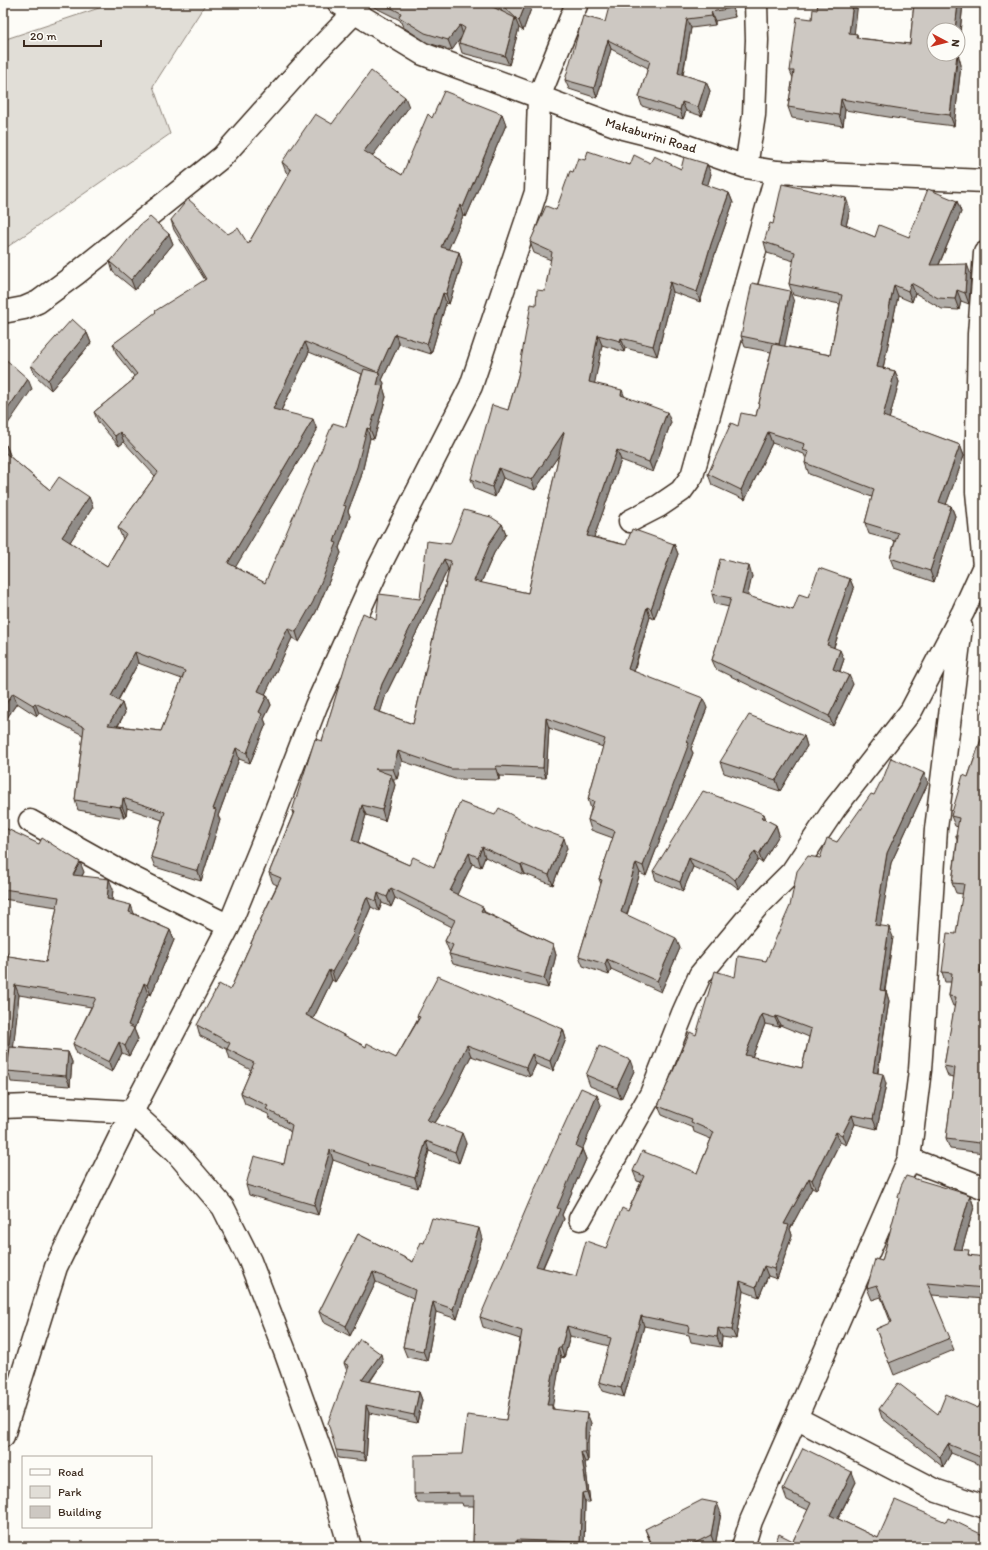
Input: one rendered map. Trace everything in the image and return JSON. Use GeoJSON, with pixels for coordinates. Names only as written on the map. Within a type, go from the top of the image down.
{"type":"FeatureCollection","features":[{"type":"Feature","properties":{"kind":"street"},"geometry":{"type":"LineString","coordinates":[[3,1436],[56,1267],[132,1112],[229,926],[326,685],[377,571],[471,386],[536,192],[539,98],[578,3]]}},
{"type":"Feature","properties":{"kind":"street"},"geometry":{"type":"LineString","coordinates":[[746,167],[754,115],[757,40],[756,3]]}},
{"type":"Feature","properties":{"kind":"street"},"geometry":{"type":"LineString","coordinates":[[3,312],[24,308],[38,302],[82,269],[222,157],[318,50],[347,7]]}},
{"type":"Feature","properties":{"kind":"street","name":"Makaburini Road"},"geometry":{"type":"LineString","coordinates":[[347,7],[423,54],[539,98],[624,128],[667,139],[746,167],[777,172],[985,181]]}},
{"type":"Feature","properties":{"kind":"street"},"geometry":{"type":"LineString","coordinates":[[630,522],[659,506],[681,491],[692,476],[777,172]]}},
{"type":"Feature","properties":{"kind":"street"},"geometry":{"type":"LineString","coordinates":[[580,1219],[651,1094],[683,1013],[700,975],[756,908],[792,872],[835,808],[911,711],[963,612],[985,566],[977,492],[977,435],[979,334],[985,253]]}},
{"type":"Feature","properties":{"kind":"street"},"geometry":{"type":"LineString","coordinates":[[742,1547],[751,1521],[909,1159],[920,1070],[936,829],[963,612]]}},
{"type":"Feature","properties":{"kind":"street"},"geometry":{"type":"LineString","coordinates":[[30,821],[122,873],[229,926]]}},
{"type":"Feature","properties":{"kind":"street"},"geometry":{"type":"LineString","coordinates":[[3,1107],[28,1106],[132,1112],[176,1152],[222,1207],[250,1261],[286,1354],[324,1458],[350,1547]]}},
{"type":"Feature","properties":{"kind":"street"},"geometry":{"type":"LineString","coordinates":[[909,1159],[985,1188]]}},
{"type":"Feature","properties":{"kind":"street"},"geometry":{"type":"LineString","coordinates":[[796,1418],[937,1491],[985,1507]]}},
{"type":"Feature","properties":{"kind":"green space"},"geometry":{"type":"Polygon","coordinates":[[[114,3],[206,3],[153,86],[170,134],[3,250],[3,40],[114,3]]]}},
{"type":"Feature","properties":{"kind":"building"},"geometry":{"type":"Polygon","coordinates":[[[382,3],[485,3],[515,18],[505,56],[459,43],[465,28],[460,25],[448,40],[425,33],[399,17],[401,13],[382,3]]]}},
{"type":"Feature","properties":{"kind":"building"},"geometry":{"type":"Polygon","coordinates":[[[500,3],[526,3],[519,21],[500,3]]]}},
{"type":"Feature","properties":{"kind":"building"},"geometry":{"type":"Polygon","coordinates":[[[610,3],[731,3],[732,8],[711,12],[712,16],[687,19],[678,73],[706,82],[698,107],[682,102],[680,110],[639,97],[650,61],[608,40],[594,88],[565,80],[583,16],[605,22],[610,3]]]}},
{"type":"Feature","properties":{"kind":"building"},"geometry":{"type":"Polygon","coordinates":[[[818,3],[853,3],[849,33],[857,34],[856,38],[910,44],[914,3],[958,3],[956,22],[926,22],[926,62],[956,62],[950,115],[841,99],[839,115],[788,107],[794,71],[790,71],[797,17],[812,19],[813,9],[817,10],[818,3]]]}},
{"type":"Feature","properties":{"kind":"building"},"geometry":{"type":"Polygon","coordinates":[[[371,71],[405,97],[364,151],[402,175],[428,114],[432,118],[444,91],[502,114],[463,207],[460,205],[441,247],[459,252],[446,294],[443,293],[427,344],[395,334],[378,372],[305,342],[273,409],[313,419],[228,563],[265,583],[333,423],[346,427],[364,369],[380,373],[377,385],[383,386],[370,429],[367,428],[357,467],[343,505],[346,506],[334,542],[337,543],[313,602],[296,632],[288,628],[258,691],[267,695],[259,712],[262,714],[247,753],[236,748],[213,809],[216,810],[198,871],[151,857],[165,812],[123,798],[122,806],[120,807],[75,800],[84,727],[35,703],[33,705],[13,693],[3,708],[3,585],[5,583],[3,581],[3,451],[50,490],[59,477],[89,497],[62,537],[107,566],[126,534],[118,528],[158,472],[120,432],[115,436],[94,412],[133,380],[132,378],[137,374],[113,344],[156,312],[155,311],[206,279],[171,220],[188,199],[228,234],[238,228],[248,244],[291,170],[282,162],[315,114],[332,124],[371,71]],[[135,652],[111,696],[122,703],[108,725],[161,731],[185,671],[135,652]]]}},
{"type":"Feature","properties":{"kind":"building"},"geometry":{"type":"Polygon","coordinates":[[[588,151],[630,165],[634,155],[650,163],[654,156],[681,169],[684,157],[707,164],[701,183],[729,193],[711,244],[697,292],[670,282],[653,346],[621,338],[620,341],[598,335],[589,382],[622,390],[621,395],[667,412],[649,462],[617,450],[587,536],[626,545],[632,529],[674,544],[651,609],[647,607],[628,669],[703,698],[686,742],[689,743],[643,866],[636,863],[621,912],[676,938],[657,981],[607,959],[605,964],[579,956],[602,880],[599,879],[615,831],[588,820],[594,801],[588,799],[605,739],[546,718],[543,768],[496,766],[496,769],[451,769],[398,751],[393,769],[375,769],[391,775],[382,810],[362,805],[352,840],[409,865],[413,857],[434,867],[460,802],[495,815],[499,808],[532,826],[564,838],[549,875],[521,865],[482,847],[478,857],[469,853],[450,891],[483,907],[481,911],[553,945],[544,978],[449,954],[453,945],[445,941],[455,920],[391,888],[387,897],[378,893],[376,901],[367,897],[353,932],[354,933],[332,972],[329,970],[306,1015],[366,1047],[367,1043],[396,1058],[420,1017],[417,1016],[438,976],[563,1029],[550,1061],[532,1054],[526,1067],[467,1045],[444,1093],[427,1120],[462,1133],[455,1152],[426,1141],[415,1178],[368,1165],[369,1164],[330,1150],[314,1205],[246,1185],[254,1156],[284,1164],[292,1125],[266,1109],[268,1106],[241,1093],[254,1063],[227,1049],[230,1043],[197,1025],[219,984],[230,990],[260,921],[281,878],[269,873],[294,812],[292,811],[315,739],[322,741],[348,653],[363,613],[376,619],[379,594],[420,599],[427,541],[450,544],[464,510],[491,517],[502,524],[490,542],[474,581],[528,593],[564,432],[532,480],[499,468],[492,487],[471,479],[492,405],[508,410],[518,376],[531,304],[536,305],[537,290],[545,291],[552,252],[530,242],[546,206],[556,210],[570,171],[573,172],[578,158],[585,160],[588,151]],[[444,559],[382,684],[374,710],[413,724],[451,561],[444,559]]]}},
{"type":"Feature","properties":{"kind":"building"},"geometry":{"type":"Polygon","coordinates":[[[782,184],[846,198],[841,223],[875,237],[879,225],[909,237],[928,189],[957,201],[930,265],[967,264],[965,293],[957,290],[955,299],[938,298],[911,283],[908,291],[894,285],[877,367],[895,371],[883,416],[960,445],[939,502],[951,506],[930,571],[890,558],[898,533],[865,523],[874,489],[805,463],[809,452],[803,450],[805,444],[768,432],[741,490],[708,474],[731,423],[738,426],[741,413],[756,416],[773,344],[830,355],[842,295],[789,284],[795,252],[764,242],[770,223],[773,224],[782,184]]]}},
{"type":"Feature","properties":{"kind":"building"},"geometry":{"type":"Polygon","coordinates":[[[150,217],[169,234],[131,280],[110,262],[140,225],[150,217]]]}},
{"type":"Feature","properties":{"kind":"building"},"geometry":{"type":"Polygon","coordinates":[[[752,283],[790,291],[779,344],[741,336],[752,283]]]}},
{"type":"Feature","properties":{"kind":"building"},"geometry":{"type":"Polygon","coordinates":[[[72,319],[87,333],[48,380],[31,365],[72,319]]]}},
{"type":"Feature","properties":{"kind":"building"},"geometry":{"type":"Polygon","coordinates":[[[3,357],[28,379],[3,416],[3,357]]]}},
{"type":"Feature","properties":{"kind":"building"},"geometry":{"type":"Polygon","coordinates":[[[3,443],[6,445],[3,450],[3,443]]]}},
{"type":"Feature","properties":{"kind":"building"},"geometry":{"type":"Polygon","coordinates":[[[720,559],[749,566],[742,594],[793,610],[799,594],[808,597],[819,568],[850,579],[827,645],[840,650],[833,669],[849,675],[829,716],[712,660],[731,598],[712,594],[720,559]]]}},
{"type":"Feature","properties":{"kind":"building"},"geometry":{"type":"Polygon","coordinates":[[[749,715],[804,736],[776,780],[720,762],[749,715]]]}},
{"type":"Feature","properties":{"kind":"building"},"geometry":{"type":"Polygon","coordinates":[[[985,728],[985,933],[980,972],[985,972],[985,1127],[983,1142],[980,1143],[946,1139],[955,1068],[944,1066],[956,997],[949,996],[952,973],[942,972],[947,933],[956,934],[964,884],[952,883],[959,818],[951,816],[963,775],[968,777],[985,728]]]}},
{"type":"Feature","properties":{"kind":"building"},"geometry":{"type":"Polygon","coordinates":[[[891,758],[924,773],[887,853],[875,925],[889,927],[880,990],[886,991],[873,1072],[883,1074],[873,1119],[852,1115],[842,1135],[836,1132],[812,1180],[809,1178],[784,1224],[789,1225],[774,1269],[764,1266],[756,1287],[740,1281],[732,1330],[718,1328],[717,1337],[688,1332],[689,1326],[641,1316],[621,1388],[599,1382],[611,1338],[567,1326],[561,1348],[558,1348],[547,1405],[552,1405],[552,1409],[587,1413],[585,1452],[581,1452],[587,1492],[582,1493],[580,1542],[517,1540],[517,1547],[473,1547],[474,1496],[459,1496],[459,1493],[414,1494],[414,1455],[462,1454],[467,1415],[506,1420],[522,1331],[480,1317],[529,1202],[581,1088],[597,1095],[576,1146],[582,1149],[557,1208],[560,1209],[536,1266],[576,1276],[586,1241],[606,1248],[622,1208],[628,1211],[644,1176],[633,1171],[642,1151],[697,1173],[714,1132],[691,1122],[692,1119],[658,1106],[690,1032],[696,1035],[715,971],[735,977],[738,956],[766,961],[790,906],[797,871],[808,856],[820,858],[827,838],[837,842],[871,794],[874,795],[882,782],[891,758]],[[762,1014],[745,1055],[802,1068],[811,1029],[776,1016],[775,1018],[762,1014]]]}},
{"type":"Feature","properties":{"kind":"building"},"geometry":{"type":"Polygon","coordinates":[[[703,791],[764,814],[761,817],[776,825],[759,854],[755,851],[735,880],[728,874],[689,858],[680,882],[653,871],[703,791]]]}},
{"type":"Feature","properties":{"kind":"building"},"geometry":{"type":"Polygon","coordinates":[[[3,827],[39,844],[42,838],[80,862],[73,875],[109,879],[107,899],[131,905],[129,912],[170,930],[147,985],[144,983],[128,1025],[134,1028],[125,1046],[119,1042],[109,1062],[73,1044],[96,998],[15,985],[7,1064],[3,1064],[3,955],[46,962],[59,897],[3,889],[3,827]]]}},
{"type":"Feature","properties":{"kind":"building"},"geometry":{"type":"Polygon","coordinates":[[[599,1046],[630,1060],[617,1088],[586,1075],[599,1046]]]}},
{"type":"Feature","properties":{"kind":"building"},"geometry":{"type":"Polygon","coordinates":[[[10,1047],[68,1052],[66,1076],[7,1071],[10,1047]]]}},
{"type":"Feature","properties":{"kind":"building"},"geometry":{"type":"Polygon","coordinates":[[[906,1176],[970,1195],[954,1249],[969,1250],[968,1255],[985,1257],[985,1288],[927,1283],[950,1338],[889,1363],[876,1329],[892,1322],[877,1285],[867,1288],[875,1259],[882,1261],[901,1186],[906,1176]]]}},
{"type":"Feature","properties":{"kind":"building"},"geometry":{"type":"Polygon","coordinates":[[[432,1218],[479,1228],[453,1309],[433,1302],[423,1351],[403,1347],[415,1290],[373,1272],[346,1326],[319,1312],[358,1234],[413,1262],[421,1242],[424,1243],[432,1218]]]}},
{"type":"Feature","properties":{"kind":"building"},"geometry":{"type":"Polygon","coordinates":[[[360,1339],[381,1354],[362,1380],[419,1392],[414,1415],[366,1405],[363,1453],[336,1450],[328,1423],[349,1366],[344,1363],[360,1339]]]}},
{"type":"Feature","properties":{"kind":"building"},"geometry":{"type":"Polygon","coordinates":[[[898,1383],[938,1414],[946,1394],[978,1408],[985,1396],[985,1459],[948,1444],[940,1457],[879,1409],[898,1383]]]}},
{"type":"Feature","properties":{"kind":"building"},"geometry":{"type":"Polygon","coordinates":[[[803,1448],[852,1472],[830,1515],[878,1538],[895,1500],[946,1522],[948,1518],[985,1536],[985,1547],[773,1547],[779,1534],[793,1541],[811,1503],[783,1489],[803,1448]]]}},
{"type":"Feature","properties":{"kind":"building"},"geometry":{"type":"Polygon","coordinates":[[[702,1500],[717,1503],[711,1535],[691,1545],[667,1544],[669,1547],[653,1547],[662,1544],[652,1544],[645,1529],[702,1500]]]}}]}
